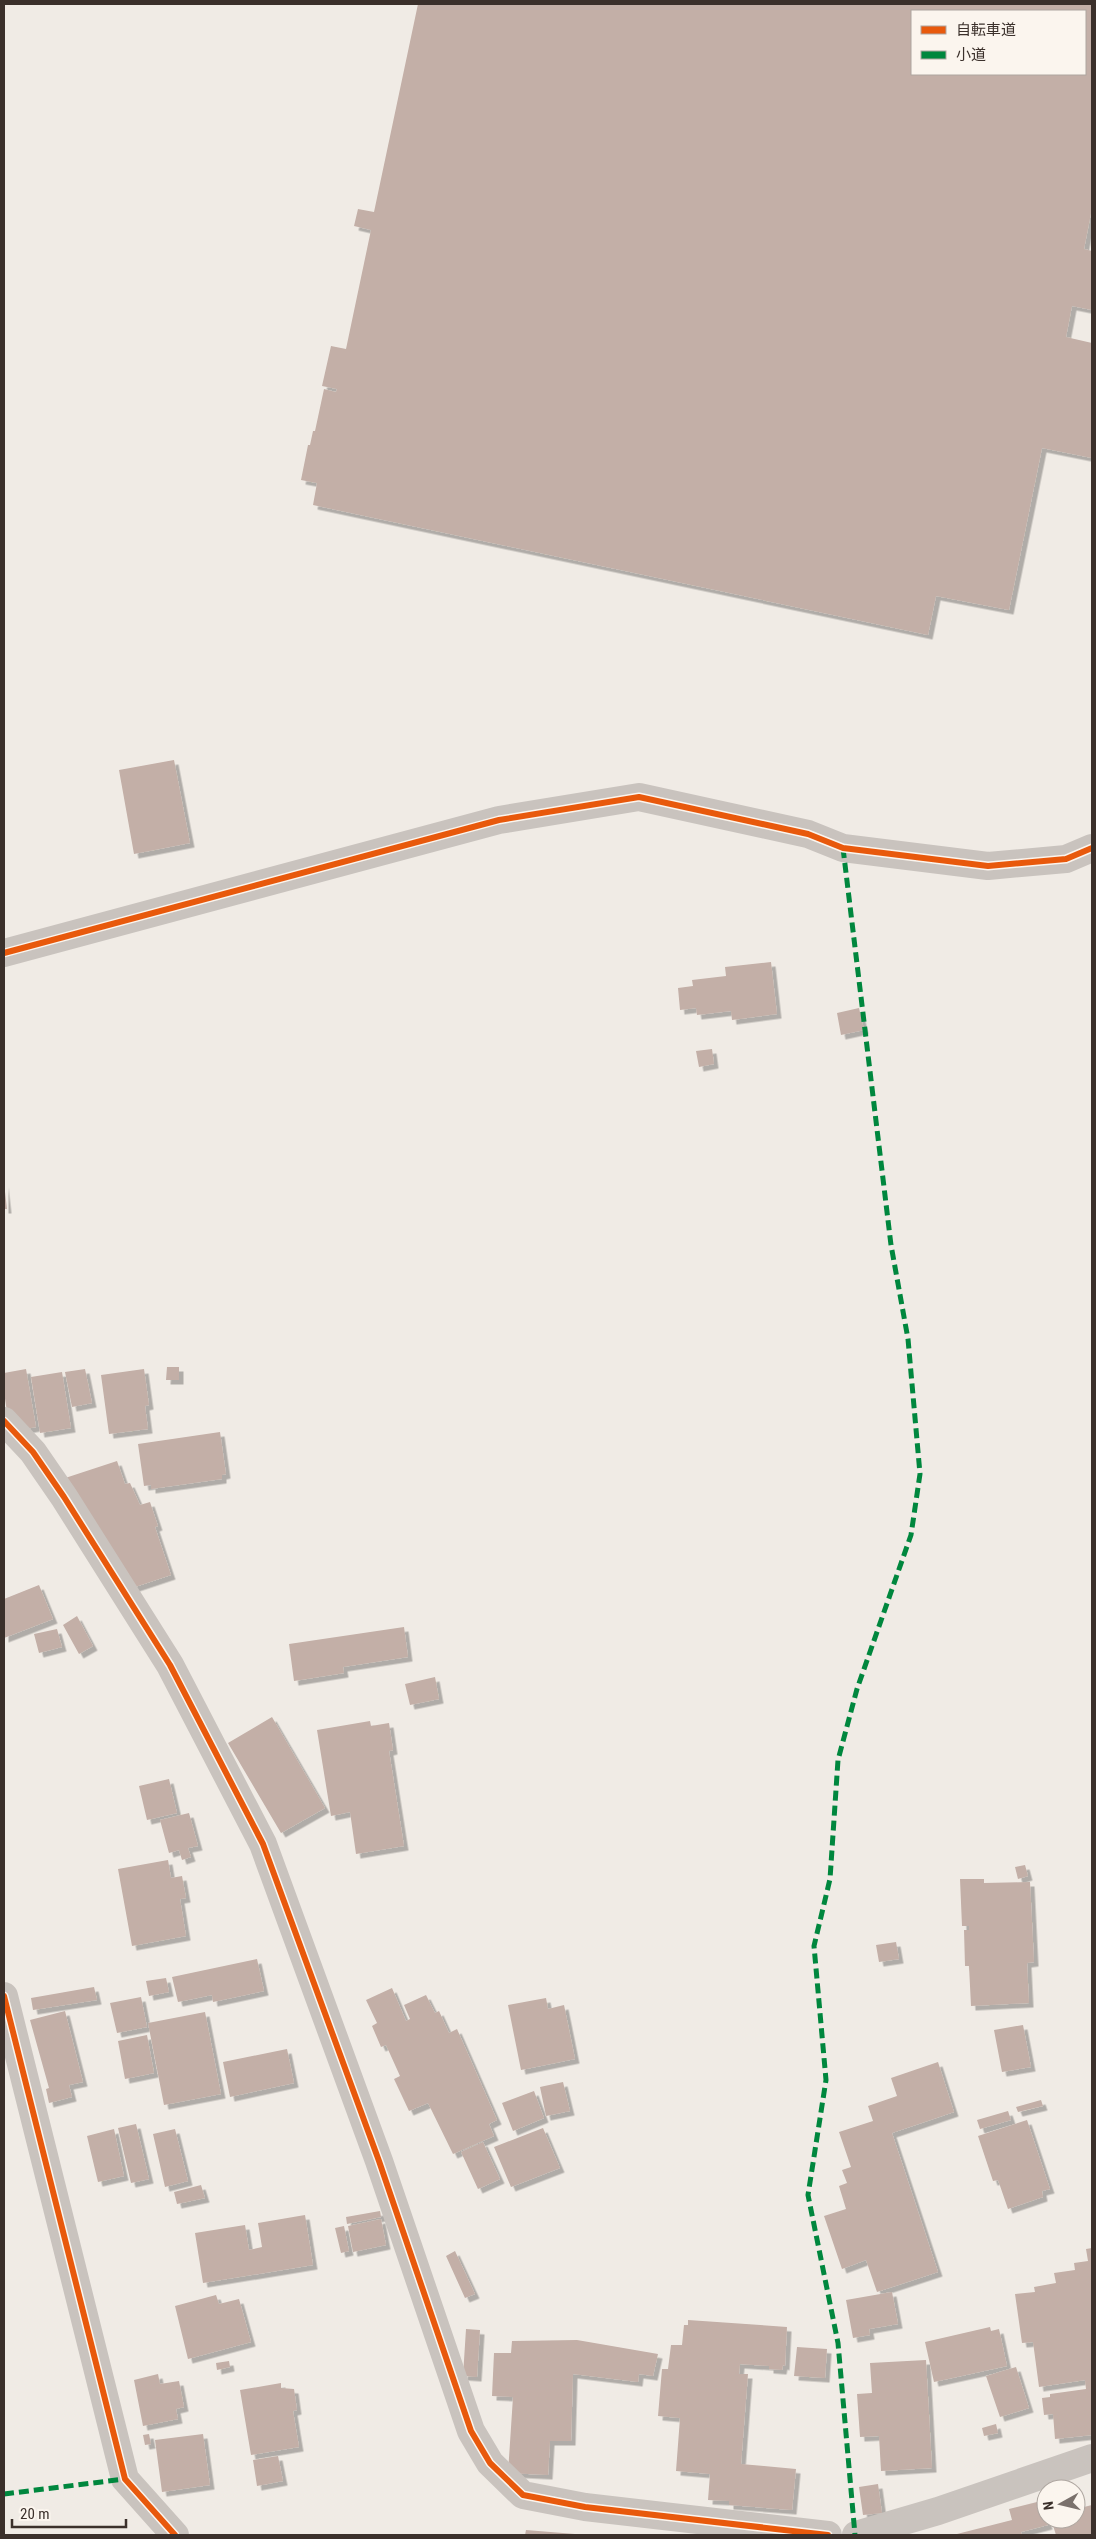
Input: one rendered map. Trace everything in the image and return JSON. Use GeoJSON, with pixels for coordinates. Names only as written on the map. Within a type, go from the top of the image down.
{"type":"FeatureCollection","features":[{"type":"Feature","properties":{"kind":"street"},"geometry":{"type":"LineString","coordinates":[[4,953],[499,820],[639,797],[808,834],[843,848],[988,866],[1066,859],[1092,848]]}},
{"type":"Feature","properties":{"kind":"street"},"geometry":{"type":"LineString","coordinates":[[4,1421],[33,1452],[64,1497],[170,1665],[263,1844],[379,2161],[471,2430],[490,2463],[523,2495],[585,2507],[828,2535]]}},
{"type":"Feature","properties":{"kind":"street"},"geometry":{"type":"LineString","coordinates":[[4,1996],[125,2479],[175,2535]]}},
{"type":"Feature","properties":{"kind":"street"},"geometry":{"type":"LineString","coordinates":[[856,2535],[938,2511],[1092,2458]]}},
{"type":"Feature","properties":{"kind":"building"},"geometry":{"type":"Polygon","coordinates":[[[418,4],[1092,4],[1092,208],[1084,249],[1092,251],[1092,310],[1072,306],[1066,337],[1092,343],[1092,458],[1042,448],[1009,610],[936,596],[928,635],[313,505],[317,483],[301,480],[308,445],[310,445],[313,431],[315,431],[324,389],[336,392],[337,389],[322,386],[331,346],[346,349],[371,230],[354,226],[358,209],[374,212],[418,4]]]}},
{"type":"Feature","properties":{"kind":"building"},"geometry":{"type":"Polygon","coordinates":[[[174,760],[190,843],[134,854],[119,770],[174,760]]]}},
{"type":"Feature","properties":{"kind":"building"},"geometry":{"type":"Polygon","coordinates":[[[771,962],[777,1014],[732,1020],[731,1011],[697,1015],[696,1008],[680,1010],[678,988],[693,986],[692,980],[726,976],[725,967],[771,962]]]}},
{"type":"Feature","properties":{"kind":"building"},"geometry":{"type":"Polygon","coordinates":[[[859,1008],[864,1030],[841,1035],[837,1013],[859,1008]]]}},
{"type":"Feature","properties":{"kind":"building"},"geometry":{"type":"Polygon","coordinates":[[[712,1049],[714,1064],[699,1067],[696,1051],[712,1049]]]}},
{"type":"Feature","properties":{"kind":"building"},"geometry":{"type":"Polygon","coordinates":[[[4,1183],[7,1209],[4,1209],[4,1183]]]}},
{"type":"Feature","properties":{"kind":"building"},"geometry":{"type":"Polygon","coordinates":[[[167,1367],[179,1367],[179,1380],[166,1380],[167,1367]]]}},
{"type":"Feature","properties":{"kind":"building"},"geometry":{"type":"Polygon","coordinates":[[[26,1369],[36,1427],[10,1432],[4,1392],[4,1373],[26,1369]]]}},
{"type":"Feature","properties":{"kind":"building"},"geometry":{"type":"Polygon","coordinates":[[[85,1369],[92,1403],[72,1407],[65,1372],[85,1369]]]}},
{"type":"Feature","properties":{"kind":"building"},"geometry":{"type":"Polygon","coordinates":[[[144,1369],[149,1405],[145,1406],[148,1429],[109,1434],[101,1375],[144,1369]]]}},
{"type":"Feature","properties":{"kind":"building"},"geometry":{"type":"Polygon","coordinates":[[[62,1372],[71,1428],[40,1433],[31,1377],[62,1372]]]}},
{"type":"Feature","properties":{"kind":"building"},"geometry":{"type":"Polygon","coordinates":[[[220,1432],[226,1474],[222,1475],[222,1479],[151,1489],[151,1485],[144,1486],[138,1444],[220,1432]]]}},
{"type":"Feature","properties":{"kind":"building"},"geometry":{"type":"Polygon","coordinates":[[[117,1461],[125,1484],[130,1483],[140,1505],[150,1502],[158,1526],[155,1527],[171,1575],[114,1594],[53,1482],[117,1461]]]}},
{"type":"Feature","properties":{"kind":"building"},"geometry":{"type":"Polygon","coordinates":[[[39,1585],[53,1619],[4,1638],[4,1599],[39,1585]]]}},
{"type":"Feature","properties":{"kind":"building"},"geometry":{"type":"Polygon","coordinates":[[[77,1616],[93,1646],[79,1654],[63,1625],[77,1616]]]}},
{"type":"Feature","properties":{"kind":"building"},"geometry":{"type":"Polygon","coordinates":[[[404,1627],[408,1657],[343,1667],[344,1673],[294,1681],[289,1644],[404,1627]]]}},
{"type":"Feature","properties":{"kind":"building"},"geometry":{"type":"Polygon","coordinates":[[[57,1629],[62,1647],[39,1653],[34,1634],[57,1629]]]}},
{"type":"Feature","properties":{"kind":"building"},"geometry":{"type":"Polygon","coordinates":[[[435,1677],[439,1699],[410,1705],[405,1684],[435,1677]]]}},
{"type":"Feature","properties":{"kind":"building"},"geometry":{"type":"Polygon","coordinates":[[[272,1717],[325,1808],[281,1833],[228,1743],[272,1717]]]}},
{"type":"Feature","properties":{"kind":"building"},"geometry":{"type":"Polygon","coordinates":[[[370,1721],[371,1726],[389,1723],[393,1750],[389,1751],[404,1846],[356,1854],[350,1812],[331,1816],[317,1730],[370,1721]]]}},
{"type":"Feature","properties":{"kind":"building"},"geometry":{"type":"Polygon","coordinates":[[[169,1779],[177,1813],[147,1820],[139,1786],[169,1779]]]}},
{"type":"Feature","properties":{"kind":"building"},"geometry":{"type":"Polygon","coordinates":[[[189,1813],[198,1846],[188,1848],[191,1857],[182,1860],[179,1850],[169,1853],[160,1820],[189,1813]]]}},
{"type":"Feature","properties":{"kind":"building"},"geometry":{"type":"Polygon","coordinates":[[[168,1860],[171,1878],[182,1876],[186,1898],[180,1899],[186,1936],[132,1946],[118,1869],[168,1860]]]}},
{"type":"Feature","properties":{"kind":"building"},"geometry":{"type":"Polygon","coordinates":[[[1025,1865],[1028,1876],[1018,1879],[1015,1867],[1025,1865]]]}},
{"type":"Feature","properties":{"kind":"building"},"geometry":{"type":"Polygon","coordinates":[[[960,1879],[984,1879],[984,1883],[1030,1882],[1034,1962],[1027,1963],[1029,2003],[971,2006],[969,1966],[965,1966],[964,1930],[969,1930],[969,1926],[962,1926],[960,1879]]]}},
{"type":"Feature","properties":{"kind":"building"},"geometry":{"type":"Polygon","coordinates":[[[896,1942],[899,1959],[879,1962],[876,1945],[896,1942]]]}},
{"type":"Feature","properties":{"kind":"building"},"geometry":{"type":"Polygon","coordinates":[[[257,1959],[264,1991],[213,2002],[212,1995],[178,2002],[172,1977],[257,1959]]]}},
{"type":"Feature","properties":{"kind":"building"},"geometry":{"type":"Polygon","coordinates":[[[166,1978],[169,1992],[149,1996],[146,1981],[166,1978]]]}},
{"type":"Feature","properties":{"kind":"building"},"geometry":{"type":"Polygon","coordinates":[[[94,1987],[97,2000],[33,2010],[31,1998],[94,1987]]]}},
{"type":"Feature","properties":{"kind":"building"},"geometry":{"type":"Polygon","coordinates":[[[392,1988],[406,2021],[410,2019],[404,2005],[426,1995],[435,2013],[439,2011],[449,2033],[457,2029],[497,2120],[489,2124],[494,2136],[453,2154],[428,2103],[409,2111],[394,2079],[400,2076],[386,2045],[381,2047],[372,2026],[377,2023],[366,2000],[392,1988]]]}},
{"type":"Feature","properties":{"kind":"building"},"geometry":{"type":"Polygon","coordinates":[[[141,1997],[147,2027],[117,2033],[110,2003],[141,1997]]]}},
{"type":"Feature","properties":{"kind":"building"},"geometry":{"type":"Polygon","coordinates":[[[546,1998],[548,2009],[564,2005],[575,2059],[521,2070],[508,2005],[546,1998]]]}},
{"type":"Feature","properties":{"kind":"building"},"geometry":{"type":"Polygon","coordinates":[[[65,2011],[83,2082],[69,2085],[72,2097],[49,2103],[46,2089],[49,2088],[30,2020],[65,2011]]]}},
{"type":"Feature","properties":{"kind":"building"},"geometry":{"type":"Polygon","coordinates":[[[205,2012],[221,2094],[164,2105],[148,2023],[205,2012]]]}},
{"type":"Feature","properties":{"kind":"building"},"geometry":{"type":"Polygon","coordinates":[[[1023,2025],[1031,2067],[1002,2072],[994,2030],[1023,2025]]]}},
{"type":"Feature","properties":{"kind":"building"},"geometry":{"type":"Polygon","coordinates":[[[147,2035],[154,2073],[125,2079],[118,2041],[147,2035]]]}},
{"type":"Feature","properties":{"kind":"building"},"geometry":{"type":"Polygon","coordinates":[[[287,2049],[294,2083],[230,2097],[223,2062],[287,2049]]]}},
{"type":"Feature","properties":{"kind":"building"},"geometry":{"type":"Polygon","coordinates":[[[938,2062],[954,2112],[892,2133],[938,2272],[877,2292],[866,2260],[842,2269],[824,2216],[846,2209],[839,2186],[847,2183],[842,2170],[851,2167],[839,2132],[873,2121],[868,2106],[897,2096],[891,2078],[938,2062]]]}},
{"type":"Feature","properties":{"kind":"building"},"geometry":{"type":"Polygon","coordinates":[[[563,2082],[570,2111],[546,2116],[540,2087],[563,2082]]]}},
{"type":"Feature","properties":{"kind":"building"},"geometry":{"type":"Polygon","coordinates":[[[534,2091],[544,2118],[513,2131],[502,2103],[534,2091]]]}},
{"type":"Feature","properties":{"kind":"building"},"geometry":{"type":"Polygon","coordinates":[[[1041,2100],[1043,2106],[1018,2112],[1016,2107],[1041,2100]]]}},
{"type":"Feature","properties":{"kind":"building"},"geometry":{"type":"Polygon","coordinates":[[[1008,2111],[1011,2120],[980,2129],[977,2120],[1008,2111]]]}},
{"type":"Feature","properties":{"kind":"building"},"geometry":{"type":"Polygon","coordinates":[[[1027,2120],[1050,2189],[1042,2191],[1043,2197],[1008,2209],[998,2180],[993,2181],[978,2136],[1027,2120]]]}},
{"type":"Feature","properties":{"kind":"building"},"geometry":{"type":"Polygon","coordinates":[[[136,2124],[149,2179],[131,2183],[118,2128],[136,2124]]]}},
{"type":"Feature","properties":{"kind":"building"},"geometry":{"type":"Polygon","coordinates":[[[543,2128],[560,2168],[511,2187],[494,2147],[543,2128]]]}},
{"type":"Feature","properties":{"kind":"building"},"geometry":{"type":"Polygon","coordinates":[[[114,2129],[124,2176],[98,2182],[87,2136],[114,2129]]]}},
{"type":"Feature","properties":{"kind":"building"},"geometry":{"type":"Polygon","coordinates":[[[175,2129],[188,2181],[165,2187],[153,2134],[175,2129]]]}},
{"type":"Feature","properties":{"kind":"building"},"geometry":{"type":"Polygon","coordinates":[[[483,2142],[500,2179],[478,2189],[461,2152],[483,2142]]]}},
{"type":"Feature","properties":{"kind":"building"},"geometry":{"type":"Polygon","coordinates":[[[201,2185],[205,2198],[177,2204],[174,2192],[201,2185]]]}},
{"type":"Feature","properties":{"kind":"building"},"geometry":{"type":"Polygon","coordinates":[[[380,2211],[381,2217],[347,2224],[346,2217],[380,2211]]]}},
{"type":"Feature","properties":{"kind":"building"},"geometry":{"type":"Polygon","coordinates":[[[305,2215],[313,2265],[203,2283],[195,2233],[245,2225],[249,2250],[262,2247],[258,2223],[305,2215]]]}},
{"type":"Feature","properties":{"kind":"building"},"geometry":{"type":"Polygon","coordinates":[[[381,2219],[386,2245],[353,2252],[348,2226],[381,2219]]]}},
{"type":"Feature","properties":{"kind":"building"},"geometry":{"type":"Polygon","coordinates":[[[344,2226],[349,2251],[341,2253],[335,2228],[344,2226]]]}},
{"type":"Feature","properties":{"kind":"building"},"geometry":{"type":"Polygon","coordinates":[[[1092,2248],[1092,2435],[1055,2439],[1053,2414],[1044,2415],[1042,2398],[1050,2397],[1050,2394],[1086,2389],[1085,2380],[1039,2387],[1033,2342],[1022,2343],[1015,2294],[1035,2292],[1034,2287],[1056,2283],[1054,2273],[1075,2270],[1074,2263],[1088,2261],[1086,2249],[1092,2248]]]}},
{"type":"Feature","properties":{"kind":"building"},"geometry":{"type":"Polygon","coordinates":[[[455,2251],[475,2294],[465,2298],[446,2256],[455,2251]]]}},
{"type":"Feature","properties":{"kind":"building"},"geometry":{"type":"Polygon","coordinates":[[[892,2292],[898,2324],[869,2329],[870,2335],[853,2338],[846,2300],[892,2292]]]}},
{"type":"Feature","properties":{"kind":"building"},"geometry":{"type":"Polygon","coordinates":[[[216,2295],[219,2304],[239,2299],[251,2342],[188,2359],[175,2306],[216,2295]]]}},
{"type":"Feature","properties":{"kind":"building"},"geometry":{"type":"Polygon","coordinates":[[[688,2320],[787,2327],[785,2366],[783,2365],[782,2370],[769,2369],[769,2366],[740,2364],[739,2374],[748,2374],[741,2464],[796,2469],[792,2510],[729,2505],[729,2501],[708,2500],[710,2474],[676,2471],[680,2418],[658,2416],[662,2369],[668,2369],[671,2345],[682,2345],[684,2325],[688,2325],[688,2320]]]}},
{"type":"Feature","properties":{"kind":"building"},"geometry":{"type":"Polygon","coordinates":[[[990,2327],[991,2331],[999,2329],[1007,2366],[934,2382],[925,2342],[990,2327]]]}},
{"type":"Feature","properties":{"kind":"building"},"geometry":{"type":"Polygon","coordinates":[[[466,2329],[480,2330],[477,2377],[463,2376],[466,2329]]]}},
{"type":"Feature","properties":{"kind":"building"},"geometry":{"type":"Polygon","coordinates":[[[577,2340],[658,2354],[653,2376],[639,2374],[638,2382],[573,2374],[571,2441],[550,2441],[548,2475],[508,2473],[513,2397],[492,2396],[494,2353],[511,2353],[512,2341],[577,2340]]]}},
{"type":"Feature","properties":{"kind":"building"},"geometry":{"type":"Polygon","coordinates":[[[797,2347],[827,2349],[825,2378],[794,2376],[797,2347]]]}},
{"type":"Feature","properties":{"kind":"building"},"geometry":{"type":"Polygon","coordinates":[[[926,2360],[932,2468],[881,2471],[879,2436],[860,2437],[857,2394],[872,2393],[870,2363],[926,2360]]]}},
{"type":"Feature","properties":{"kind":"building"},"geometry":{"type":"Polygon","coordinates":[[[229,2361],[230,2367],[217,2370],[216,2363],[229,2361]]]}},
{"type":"Feature","properties":{"kind":"building"},"geometry":{"type":"Polygon","coordinates":[[[1016,2367],[1029,2408],[1000,2417],[986,2376],[1016,2367]]]}},
{"type":"Feature","properties":{"kind":"building"},"geometry":{"type":"Polygon","coordinates":[[[158,2374],[160,2384],[179,2381],[184,2407],[176,2409],[178,2419],[143,2426],[134,2380],[158,2374]]]}},
{"type":"Feature","properties":{"kind":"building"},"geometry":{"type":"Polygon","coordinates":[[[281,2383],[281,2388],[294,2389],[297,2410],[293,2411],[299,2447],[251,2455],[240,2390],[281,2383]]]}},
{"type":"Feature","properties":{"kind":"building"},"geometry":{"type":"Polygon","coordinates":[[[996,2424],[998,2433],[984,2436],[982,2428],[996,2424]]]}},
{"type":"Feature","properties":{"kind":"building"},"geometry":{"type":"Polygon","coordinates":[[[149,2434],[151,2444],[145,2445],[143,2435],[149,2434]]]}},
{"type":"Feature","properties":{"kind":"building"},"geometry":{"type":"Polygon","coordinates":[[[203,2434],[210,2485],[162,2492],[155,2440],[203,2434]]]}},
{"type":"Feature","properties":{"kind":"building"},"geometry":{"type":"Polygon","coordinates":[[[278,2456],[283,2481],[257,2486],[253,2460],[278,2456]]]}},
{"type":"Feature","properties":{"kind":"building"},"geometry":{"type":"Polygon","coordinates":[[[878,2484],[882,2513],[863,2515],[859,2487],[878,2484]]]}},
{"type":"Feature","properties":{"kind":"building"},"geometry":{"type":"Polygon","coordinates":[[[1036,2502],[1036,2528],[1021,2532],[1022,2535],[953,2535],[1012,2520],[1009,2509],[1036,2502]]]}},
{"type":"Feature","properties":{"kind":"building"},"geometry":{"type":"Polygon","coordinates":[[[1092,2505],[1092,2535],[1056,2535],[1054,2529],[1086,2529],[1086,2506],[1092,2505]]]}},
{"type":"Feature","properties":{"kind":"building"},"geometry":{"type":"Polygon","coordinates":[[[526,2530],[575,2534],[575,2535],[525,2535],[526,2530]]]}},
{"type":"Feature","properties":{"kind":"marked path"},"geometry":{"type":"LineString","coordinates":[[843,848],[891,1245],[908,1339],[920,1474],[911,1535],[857,1689],[838,1760],[830,1879],[814,1946],[826,2080],[808,2195],[838,2343],[855,2535]]}},
{"type":"Feature","properties":{"kind":"marked path"},"geometry":{"type":"LineString","coordinates":[[4,2494],[125,2479]]}},
{"type":"Feature","properties":{"kind":"cycle path"},"geometry":{"type":"LineString","coordinates":[[4,953],[499,820],[639,797],[808,834],[843,848],[988,866],[1066,859],[1092,848]]}},
{"type":"Feature","properties":{"kind":"cycle path"},"geometry":{"type":"LineString","coordinates":[[4,1421],[33,1452],[64,1497],[170,1665],[263,1844],[379,2161],[471,2431],[490,2463],[523,2495],[585,2507],[828,2535]]}},
{"type":"Feature","properties":{"kind":"cycle path"},"geometry":{"type":"LineString","coordinates":[[4,1996],[125,2479],[175,2535]]}}]}
